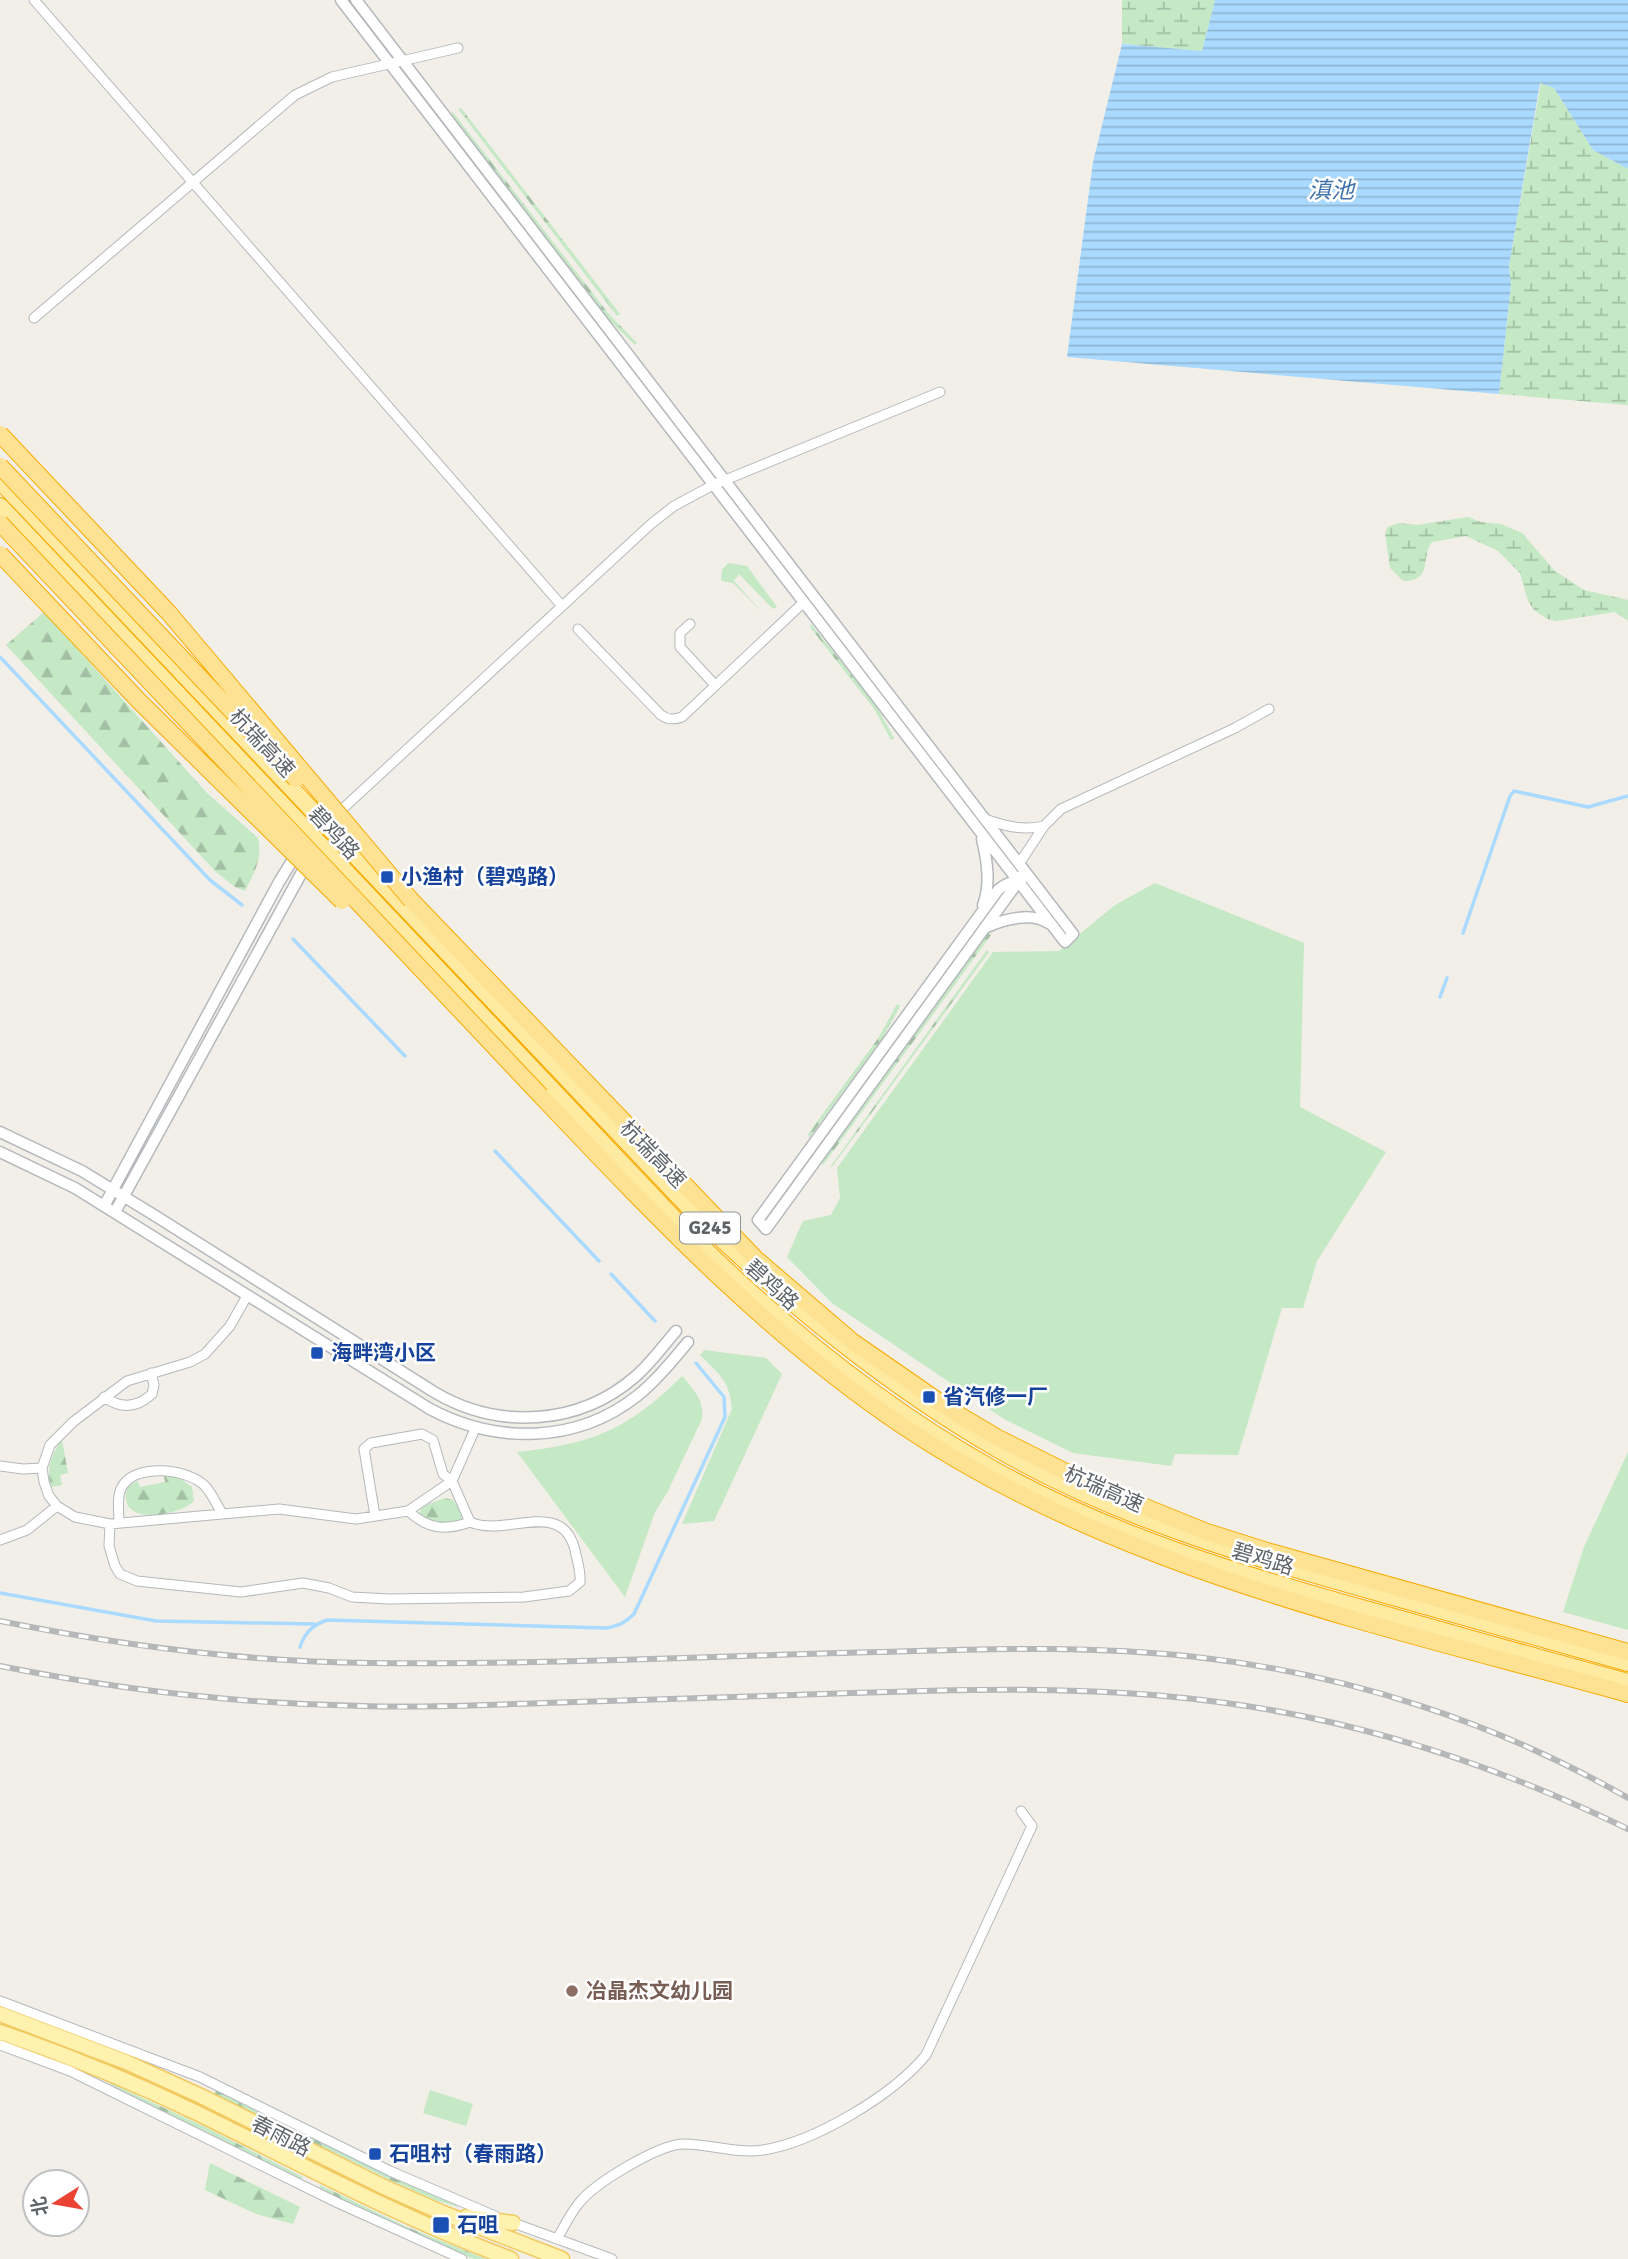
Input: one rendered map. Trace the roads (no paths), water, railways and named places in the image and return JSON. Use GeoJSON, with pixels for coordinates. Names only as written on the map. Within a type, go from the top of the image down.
{"type":"FeatureCollection","features":[{"type":"Feature","properties":{"kind":"highway"},"geometry":{"type":"LineString","coordinates":[[0,434],[169,613],[411,900]]}},
{"type":"Feature","properties":{"kind":"highway","name":"杭瑞高速"},"geometry":{"type":"LineString","coordinates":[[0,466],[756,1259],[853,1342],[954,1412],[998,1438],[1098,1488],[1207,1532],[1628,1652]]}},
{"type":"Feature","properties":{"kind":"highway","name":"碧鸡路"},"geometry":{"type":"LineString","coordinates":[[0,481],[699,1218],[843,1346],[920,1401],[1001,1451],[1078,1489],[1157,1523],[1306,1573],[1628,1663]]}},
{"type":"Feature","properties":{"kind":"highway","name":"碧鸡路"},"geometry":{"type":"LineString","coordinates":[[0,506],[722,1267],[832,1362],[942,1438],[994,1469],[1072,1508],[1162,1545],[1317,1596],[1628,1682]]}},
{"type":"Feature","properties":{"kind":"highway","name":"杭瑞高速"},"geometry":{"type":"LineString","coordinates":[[0,523],[701,1262],[767,1322],[869,1402],[980,1473],[1095,1529],[1163,1557],[1309,1605],[1628,1694]]}},
{"type":"Feature","properties":{"kind":"highway"},"geometry":{"type":"LineString","coordinates":[[0,554],[139,701],[541,1096]]}},
{"type":"Feature","properties":{"kind":"main road","name":"春雨路"},"geometry":{"type":"LineString","coordinates":[[0,2014],[87,2045],[155,2074],[372,2182],[562,2259]]}},
{"type":"Feature","properties":{"kind":"main road","name":"春雨路"},"geometry":{"type":"LineString","coordinates":[[0,2032],[130,2082],[377,2203],[512,2259]]}},
{"type":"Feature","properties":{"kind":"main road"},"geometry":{"type":"LineString","coordinates":[[443,2213],[513,2223]]}},
{"type":"Feature","properties":{"kind":"street"},"geometry":{"type":"LineString","coordinates":[[34,0],[562,606]]}},
{"type":"Feature","properties":{"kind":"street"},"geometry":{"type":"LineString","coordinates":[[341,0],[1065,942],[1073,934],[356,0]]}},
{"type":"Feature","properties":{"kind":"street"},"geometry":{"type":"LineString","coordinates":[[34,318],[295,95],[332,76],[458,48]]}},
{"type":"Feature","properties":{"kind":"street"},"geometry":{"type":"LineString","coordinates":[[326,825],[650,524],[674,506],[713,485],[940,392]]}},
{"type":"Feature","properties":{"kind":"street"},"geometry":{"type":"LineString","coordinates":[[578,629],[666,718],[677,719],[804,602]]}},
{"type":"Feature","properties":{"kind":"street"},"geometry":{"type":"LineString","coordinates":[[690,624],[680,633],[680,648],[715,685]]}},
{"type":"Feature","properties":{"kind":"street"},"geometry":{"type":"LineString","coordinates":[[1019,864],[1044,826],[1061,809],[1235,728],[1269,709]]}},
{"type":"Feature","properties":{"kind":"street"},"geometry":{"type":"LineString","coordinates":[[985,819],[1013,827],[1044,826]]}},
{"type":"Feature","properties":{"kind":"street"},"geometry":{"type":"LineString","coordinates":[[980,832],[988,885],[980,914]]}},
{"type":"Feature","properties":{"kind":"street"},"geometry":{"type":"LineString","coordinates":[[104,1206],[279,882],[292,861],[321,845]]}},
{"type":"Feature","properties":{"kind":"street"},"geometry":{"type":"LineString","coordinates":[[115,1212],[302,872],[321,845]]}},
{"type":"Feature","properties":{"kind":"street"},"geometry":{"type":"LineString","coordinates":[[1009,851],[1018,882],[766,1229],[758,1220],[998,890],[1004,885],[1018,882],[1037,887]]}},
{"type":"Feature","properties":{"kind":"street"},"geometry":{"type":"LineString","coordinates":[[984,928],[994,923],[1020,918],[1044,920],[1053,927]]}},
{"type":"Feature","properties":{"kind":"street"},"geometry":{"type":"LineString","coordinates":[[0,1132],[82,1171],[433,1392],[460,1406],[487,1415],[529,1418],[558,1415],[586,1407],[611,1394],[635,1376],[676,1331],[688,1342],[637,1396],[592,1422],[559,1432],[533,1434],[508,1434],[475,1429],[430,1409],[75,1188],[0,1152]]}},
{"type":"Feature","properties":{"kind":"street"},"geometry":{"type":"LineString","coordinates":[[247,1296],[230,1326],[205,1354],[190,1362],[127,1381],[73,1422],[50,1445],[43,1468],[44,1482],[57,1506],[75,1517],[115,1524],[279,1509],[342,1518],[408,1511],[452,1481],[475,1429]]}},
{"type":"Feature","properties":{"kind":"street"},"geometry":{"type":"LineString","coordinates":[[104,1397],[114,1405],[136,1405],[152,1394],[154,1385],[151,1373]]}},
{"type":"Feature","properties":{"kind":"street"},"geometry":{"type":"LineString","coordinates":[[375,1516],[364,1448],[371,1443],[417,1434],[427,1436],[436,1447],[443,1474],[452,1481],[470,1522]]}},
{"type":"Feature","properties":{"kind":"street"},"geometry":{"type":"LineString","coordinates":[[0,1466],[43,1468]]}},
{"type":"Feature","properties":{"kind":"street"},"geometry":{"type":"LineString","coordinates":[[222,1513],[203,1484],[189,1475],[160,1471],[136,1476],[122,1486],[119,1495],[109,1546],[115,1566],[120,1574],[137,1581],[241,1592],[303,1583],[329,1588],[352,1597],[389,1599],[523,1597],[569,1591],[580,1582],[572,1538],[562,1525],[543,1522],[488,1527],[470,1522],[455,1528],[433,1527],[408,1511]]}},
{"type":"Feature","properties":{"kind":"street"},"geometry":{"type":"LineString","coordinates":[[0,1540],[27,1530],[57,1506]]}},
{"type":"Feature","properties":{"kind":"street"},"geometry":{"type":"LineString","coordinates":[[557,2239],[578,2203],[590,2191],[656,2151],[683,2144],[754,2150],[775,2147],[806,2136],[868,2105],[911,2073],[926,2055],[1032,1826],[1021,1811]]}},
{"type":"Feature","properties":{"kind":"street"},"geometry":{"type":"LineString","coordinates":[[0,2001],[209,2081],[390,2171],[513,2223],[612,2259]]}},
{"type":"Feature","properties":{"kind":"street"},"geometry":{"type":"LineString","coordinates":[[0,2045],[69,2071],[338,2203],[462,2259]]}},
{"type":"Feature","properties":{"kind":"water","name":"滇池"},"geometry":{"type":"Polygon","coordinates":[[[1215,0],[1628,0],[1628,169],[1593,150],[1554,88],[1540,83],[1509,266],[1511,285],[1499,394],[1067,357],[1093,162],[1122,44],[1202,51],[1215,0]]]}},
{"type":"Feature","properties":{"kind":"waterway"},"geometry":{"type":"LineString","coordinates":[[0,657],[210,880],[242,905]]}},
{"type":"Feature","properties":{"kind":"waterway"},"geometry":{"type":"LineString","coordinates":[[1463,933],[1514,791],[1588,807],[1628,796]]}},
{"type":"Feature","properties":{"kind":"waterway"},"geometry":{"type":"LineString","coordinates":[[293,939],[405,1056]]}},
{"type":"Feature","properties":{"kind":"waterway"},"geometry":{"type":"LineString","coordinates":[[1440,997],[1447,978]]}},
{"type":"Feature","properties":{"kind":"waterway"},"geometry":{"type":"LineString","coordinates":[[495,1151],[599,1261]]}},
{"type":"Feature","properties":{"kind":"waterway"},"geometry":{"type":"LineString","coordinates":[[611,1274],[655,1321]]}},
{"type":"Feature","properties":{"kind":"waterway"},"geometry":{"type":"LineString","coordinates":[[300,1647],[310,1630],[327,1620],[606,1628],[628,1620],[634,1614],[725,1417],[724,1397],[696,1363]]}},
{"type":"Feature","properties":{"kind":"waterway"},"geometry":{"type":"LineString","coordinates":[[0,1593],[156,1621],[314,1624]]}},
{"type":"Feature","properties":{"kind":"railway"},"geometry":{"type":"LineString","coordinates":[[0,1621],[185,1651],[325,1662],[499,1663],[1038,1649],[1196,1657],[1309,1676],[1419,1705],[1526,1746],[1628,1798]]}},
{"type":"Feature","properties":{"kind":"railway"},"geometry":{"type":"LineString","coordinates":[[0,1666],[181,1694],[317,1705],[454,1706],[956,1690],[1064,1690],[1172,1697],[1278,1711],[1381,1735],[1432,1750],[1531,1786],[1628,1829]]}},
{"type":"Feature","properties":{"kind":"place","name":"小渔村（碧鸡路）"},"geometry":{"type":"Point","coordinates":[387,877]}},
{"type":"Feature","properties":{"kind":"place","name":"海畔湾小区"},"geometry":{"type":"Point","coordinates":[317,1353]}},
{"type":"Feature","properties":{"kind":"place","name":"省汽修一厂"},"geometry":{"type":"Point","coordinates":[929,1397]}},
{"type":"Feature","properties":{"kind":"place","name":"冶晶杰文幼儿园"},"geometry":{"type":"Point","coordinates":[572,1991]}},
{"type":"Feature","properties":{"kind":"place","name":"石咀村（春雨路）"},"geometry":{"type":"Point","coordinates":[375,2154]}},
{"type":"Feature","properties":{"kind":"place","name":"石咀"},"geometry":{"type":"Point","coordinates":[441,2225]}}]}
